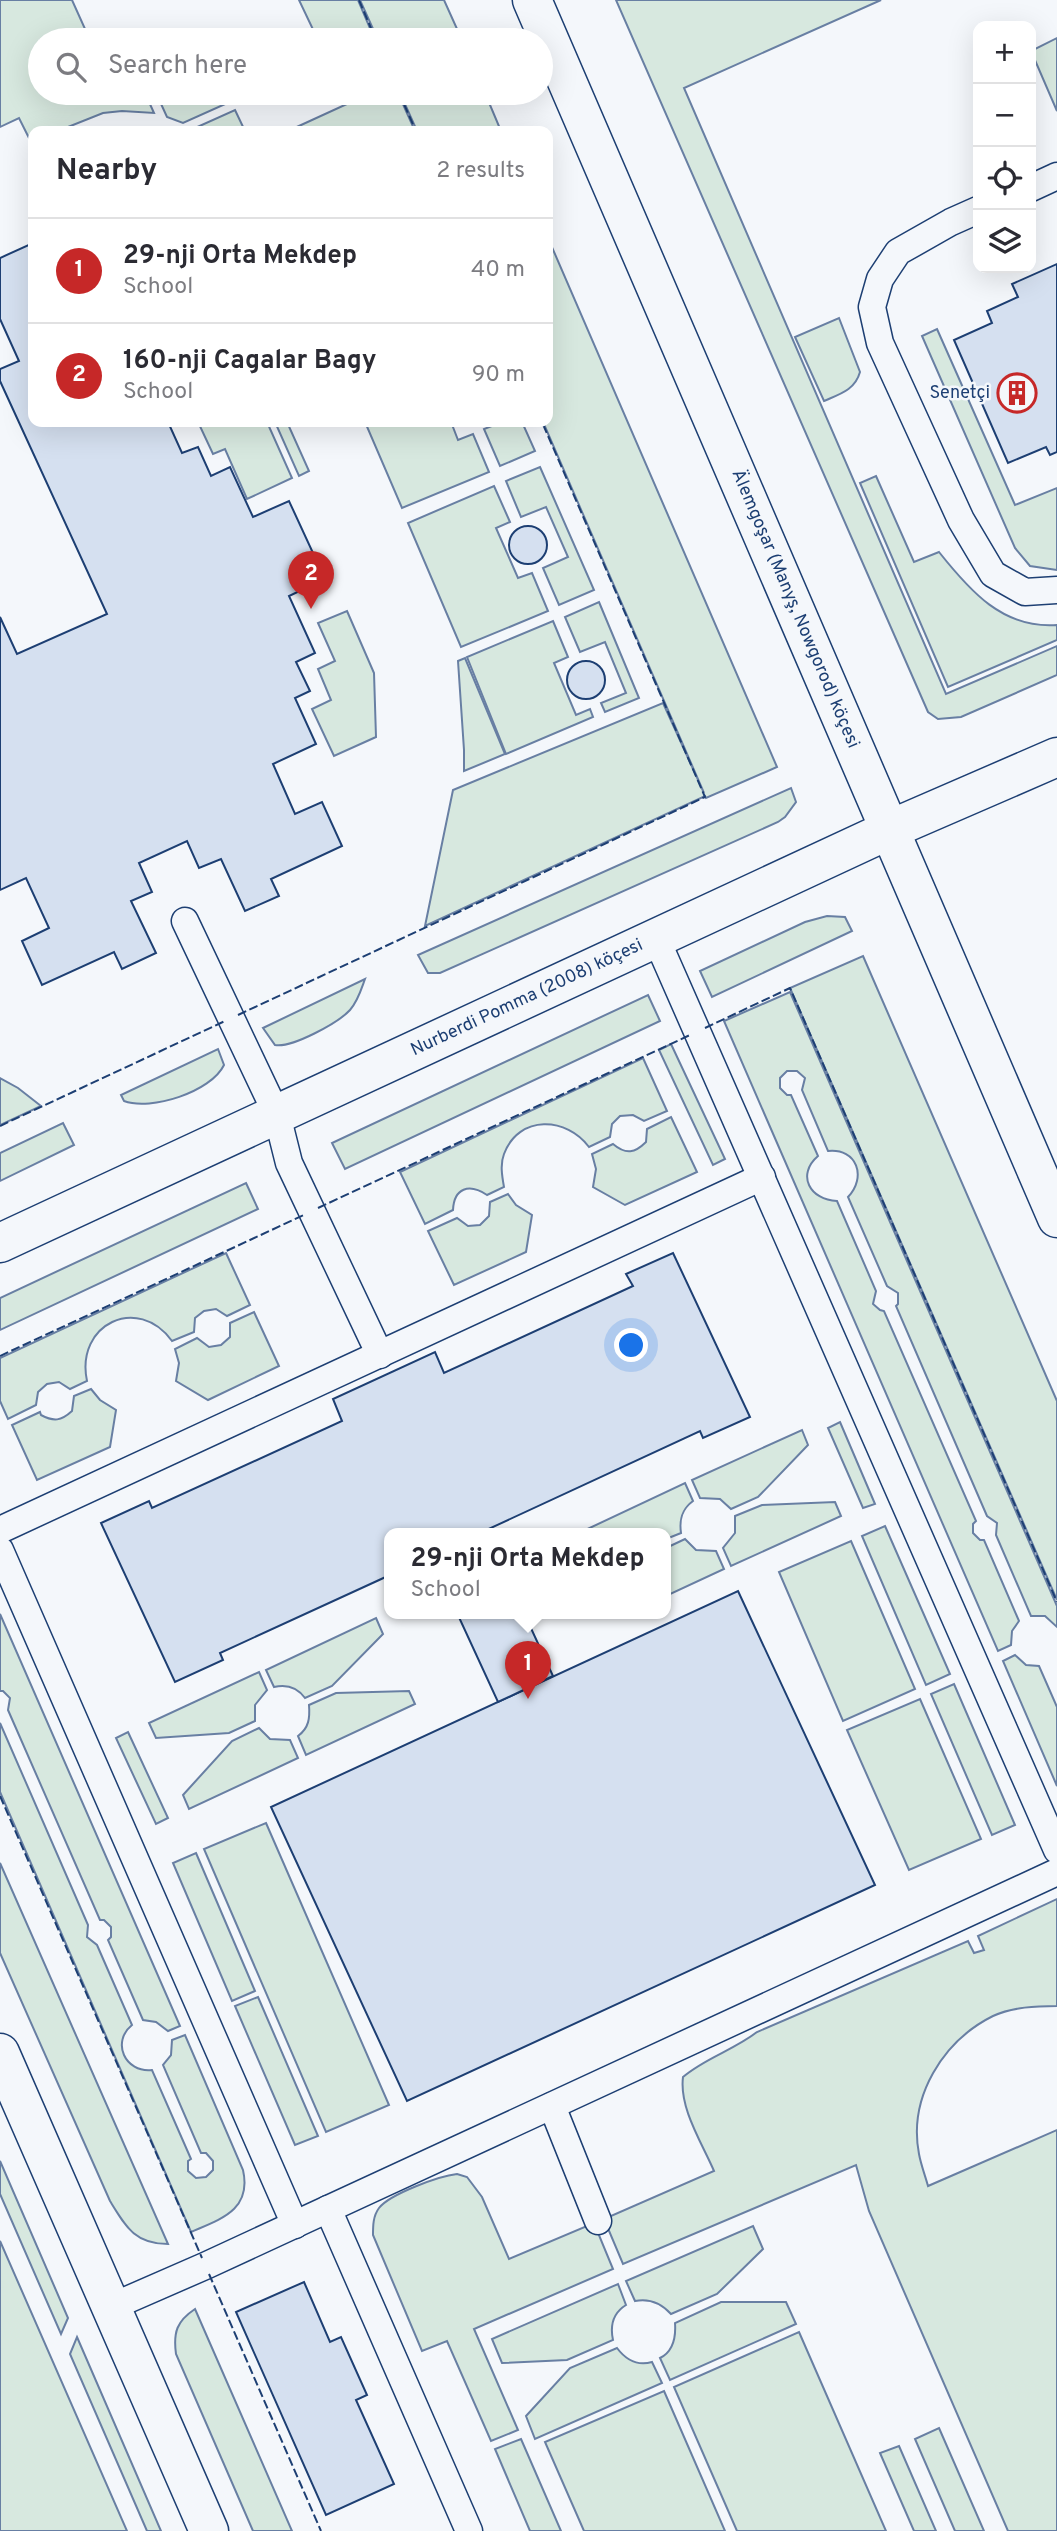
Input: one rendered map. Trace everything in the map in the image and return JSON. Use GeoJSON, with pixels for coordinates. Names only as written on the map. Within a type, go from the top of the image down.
{"type":"FeatureCollection","features":[{"type":"Feature","properties":{"kind":"street","name":"Älemgoşar (Manyş, Nowgorod) köçesi"},"geometry":{"type":"LineString","coordinates":[[532,0],[544,28]]}},
{"type":"Feature","properties":{"kind":"street","name":"Älemgoşar (Manyş, Nowgorod) köçesi"},"geometry":{"type":"LineString","coordinates":[[553,48],[1057,1218]]}},
{"type":"Feature","properties":{"kind":"street","name":"Nurberdi Pomma (2008) köçesi"},"geometry":{"type":"LineString","coordinates":[[0,1243],[891,829],[1057,757]]}},
{"type":"Feature","properties":{"kind":"street"},"geometry":{"type":"LineString","coordinates":[[0,2053],[209,2531]]}},
{"type":"Feature","properties":{"kind":"lane"},"geometry":{"type":"LineString","coordinates":[[1036,186],[1057,176]]}},
{"type":"Feature","properties":{"kind":"lane"},"geometry":{"type":"LineString","coordinates":[[973,212],[898,252],[880,279],[872,307],[880,343],[961,520],[993,574],[1025,592],[1057,590]]}},
{"type":"Feature","properties":{"kind":"lane"},"geometry":{"type":"LineString","coordinates":[[185,920],[277,1115],[289,1163],[380,1355]]}},
{"type":"Feature","properties":{"kind":"lane"},"geometry":{"type":"LineString","coordinates":[[656,938],[1057,1850]]}},
{"type":"Feature","properties":{"kind":"lane"},"geometry":{"type":"LineString","coordinates":[[0,1530],[762,1177]]}},
{"type":"Feature","properties":{"kind":"lane"},"geometry":{"type":"LineString","coordinates":[[0,1550],[295,2225]]}},
{"type":"Feature","properties":{"kind":"lane"},"geometry":{"type":"LineString","coordinates":[[111,2306],[295,2225],[1057,1872]]}},
{"type":"Feature","properties":{"kind":"lane"},"geometry":{"type":"LineString","coordinates":[[552,2106],[598,2221]]}},
{"type":"Feature","properties":{"kind":"lane"},"geometry":{"type":"LineString","coordinates":[[328,2209],[469,2531]]}},
{"type":"Feature","properties":{"kind":"shaded area"},"geometry":{"type":"Polygon","coordinates":[[[0,0],[72,0],[85,28],[28,28],[28,105],[150,105],[154,113],[122,111],[103,113],[70,126],[28,126],[28,136],[19,118],[0,127],[0,0]]]}},
{"type":"Feature","properties":{"kind":"shaded area"},"geometry":{"type":"Polygon","coordinates":[[[299,0],[358,0],[370,28],[312,28],[299,0]]]}},
{"type":"Feature","properties":{"kind":"shaded area"},"geometry":{"type":"Polygon","coordinates":[[[360,0],[444,0],[457,28],[373,28],[360,0]]]}},
{"type":"Feature","properties":{"kind":"shaded area"},"geometry":{"type":"Polygon","coordinates":[[[616,0],[881,0],[684,88],[946,694],[1057,646],[1057,675],[961,717],[938,719],[928,712],[616,0]]]}},
{"type":"Feature","properties":{"kind":"shaded area"},"geometry":{"type":"Polygon","coordinates":[[[1057,38],[1057,111],[1036,63],[1036,48],[1057,38]]]}},
{"type":"Feature","properties":{"kind":"shaded area"},"geometry":{"type":"Polygon","coordinates":[[[162,105],[223,105],[183,123],[167,117],[162,105]]]}},
{"type":"Feature","properties":{"kind":"shaded area"},"geometry":{"type":"Polygon","coordinates":[[[345,105],[403,105],[413,126],[299,126],[345,105]]]}},
{"type":"Feature","properties":{"kind":"shaded area"},"geometry":{"type":"Polygon","coordinates":[[[405,105],[490,105],[499,126],[415,126],[405,105]]]}},
{"type":"Feature","properties":{"kind":"shaded area"},"geometry":{"type":"Polygon","coordinates":[[[235,110],[243,126],[199,126],[235,110]]]}},
{"type":"Feature","properties":{"kind":"shaded area"},"geometry":{"type":"Polygon","coordinates":[[[553,250],[777,767],[706,798],[705,796],[425,926],[453,790],[663,703],[704,793],[545,427],[553,427],[553,250]]]}},
{"type":"Feature","properties":{"kind":"shaded area"},"geometry":{"type":"Polygon","coordinates":[[[839,318],[860,372],[851,387],[824,401],[795,337],[839,318]]]}},
{"type":"Feature","properties":{"kind":"shaded area"},"geometry":{"type":"Polygon","coordinates":[[[937,329],[1015,505],[1057,488],[1057,570],[1030,566],[1015,548],[922,336],[937,329]]]}},
{"type":"Feature","properties":{"kind":"shaded area"},"geometry":{"type":"Polygon","coordinates":[[[200,427],[269,427],[292,478],[247,499],[225,449],[213,454],[200,427]]]}},
{"type":"Feature","properties":{"kind":"shaded area"},"geometry":{"type":"Polygon","coordinates":[[[277,427],[289,427],[309,471],[299,476],[277,427]]]}},
{"type":"Feature","properties":{"kind":"shaded area"},"geometry":{"type":"Polygon","coordinates":[[[367,427],[453,427],[458,440],[473,434],[489,472],[402,508],[367,427]]]}},
{"type":"Feature","properties":{"kind":"shaded area"},"geometry":{"type":"Polygon","coordinates":[[[524,427],[535,451],[500,466],[484,429],[524,427]]]}},
{"type":"Feature","properties":{"kind":"shaded area"},"geometry":{"type":"Polygon","coordinates":[[[540,467],[594,590],[559,605],[543,568],[568,557],[546,507],[521,517],[506,481],[540,467]]]}},
{"type":"Feature","properties":{"kind":"shaded area"},"geometry":{"type":"Polygon","coordinates":[[[876,476],[914,562],[939,552],[989,605],[1020,621],[1057,625],[1057,640],[948,687],[860,483],[876,476]]]}},
{"type":"Feature","properties":{"kind":"shaded area"},"geometry":{"type":"Polygon","coordinates":[[[494,486],[510,522],[496,528],[518,578],[532,573],[548,611],[461,647],[408,523],[494,486]]]}},
{"type":"Feature","properties":{"kind":"shaded area"},"geometry":{"type":"Polygon","coordinates":[[[599,602],[639,698],[605,712],[601,703],[626,693],[605,642],[580,652],[565,617],[599,602]]]}},
{"type":"Feature","properties":{"kind":"shaded area"},"geometry":{"type":"Polygon","coordinates":[[[347,611],[374,673],[376,737],[334,756],[312,709],[331,700],[318,669],[335,661],[318,623],[347,611]]]}},
{"type":"Feature","properties":{"kind":"shaded area"},"geometry":{"type":"Polygon","coordinates":[[[553,621],[568,657],[554,663],[576,715],[590,709],[593,717],[506,754],[467,657],[553,621]]]}},
{"type":"Feature","properties":{"kind":"shaded area"},"geometry":{"type":"Polygon","coordinates":[[[465,658],[505,754],[464,771],[458,661],[465,658]]]}},
{"type":"Feature","properties":{"kind":"shaded area"},"geometry":{"type":"Polygon","coordinates":[[[791,788],[796,802],[778,822],[440,973],[428,973],[418,955],[791,788]]]}},
{"type":"Feature","properties":{"kind":"shaded area"},"geometry":{"type":"Polygon","coordinates":[[[827,916],[845,917],[852,931],[712,997],[700,971],[805,922],[827,916]]]}},
{"type":"Feature","properties":{"kind":"shaded area"},"geometry":{"type":"Polygon","coordinates":[[[863,956],[1057,1401],[1057,1600],[790,988],[863,956]]]}},
{"type":"Feature","properties":{"kind":"shaded area"},"geometry":{"type":"Polygon","coordinates":[[[365,979],[350,1010],[314,1034],[292,1043],[275,1045],[263,1028],[365,979]]]}},
{"type":"Feature","properties":{"kind":"shaded area"},"geometry":{"type":"Polygon","coordinates":[[[790,992],[1057,1606],[1057,1627],[1045,1616],[1031,1616],[996,1535],[997,1523],[987,1516],[896,1306],[898,1293],[887,1286],[848,1197],[857,1181],[856,1165],[846,1154],[828,1151],[802,1090],[805,1078],[797,1071],[787,1071],[780,1078],[780,1088],[787,1095],[791,1095],[818,1156],[808,1171],[809,1185],[820,1196],[837,1201],[876,1291],[873,1304],[884,1311],[976,1521],[973,1524],[973,1533],[980,1540],[984,1540],[1019,1621],[1012,1631],[1011,1645],[998,1651],[724,1021],[790,992]]]}},
{"type":"Feature","properties":{"kind":"shaded area"},"geometry":{"type":"Polygon","coordinates":[[[648,995],[660,1021],[345,1169],[332,1143],[648,995]]]}},
{"type":"Feature","properties":{"kind":"shaded area"},"geometry":{"type":"Polygon","coordinates":[[[671,1044],[725,1159],[713,1165],[659,1050],[671,1044]]]}},
{"type":"Feature","properties":{"kind":"shaded area"},"geometry":{"type":"Polygon","coordinates":[[[218,1049],[224,1065],[217,1075],[194,1091],[164,1101],[124,1101],[121,1095],[218,1049]]]}},
{"type":"Feature","properties":{"kind":"shaded area"},"geometry":{"type":"Polygon","coordinates":[[[643,1058],[667,1111],[644,1121],[633,1115],[620,1116],[612,1124],[610,1137],[589,1147],[580,1137],[556,1125],[532,1126],[511,1141],[504,1154],[504,1187],[487,1195],[474,1189],[459,1192],[453,1210],[425,1224],[400,1172],[643,1058]]]}},
{"type":"Feature","properties":{"kind":"shaded area"},"geometry":{"type":"Polygon","coordinates":[[[0,1078],[18,1088],[41,1106],[0,1125],[0,1078]]]}},
{"type":"Feature","properties":{"kind":"shaded area"},"geometry":{"type":"Polygon","coordinates":[[[671,1117],[697,1172],[625,1205],[593,1187],[596,1169],[592,1154],[613,1144],[622,1150],[634,1150],[646,1142],[647,1129],[671,1117]]]}},
{"type":"Feature","properties":{"kind":"shaded area"},"geometry":{"type":"Polygon","coordinates":[[[63,1123],[74,1145],[0,1181],[0,1153],[63,1123]]]}},
{"type":"Feature","properties":{"kind":"shaded area"},"geometry":{"type":"Polygon","coordinates":[[[246,1183],[258,1209],[0,1330],[0,1298],[246,1183]]]}},
{"type":"Feature","properties":{"kind":"shaded area"},"geometry":{"type":"Polygon","coordinates":[[[508,1194],[516,1205],[532,1215],[526,1252],[454,1285],[428,1231],[457,1218],[468,1226],[480,1225],[489,1216],[490,1202],[508,1194]]]}},
{"type":"Feature","properties":{"kind":"shaded area"},"geometry":{"type":"Polygon","coordinates":[[[226,1253],[250,1305],[227,1316],[216,1309],[204,1311],[195,1318],[194,1332],[172,1341],[158,1327],[143,1319],[127,1318],[112,1322],[100,1331],[90,1344],[86,1361],[87,1381],[70,1389],[59,1382],[47,1384],[38,1392],[36,1405],[8,1419],[0,1401],[0,1358],[226,1253]]]}},
{"type":"Feature","properties":{"kind":"shaded area"},"geometry":{"type":"Polygon","coordinates":[[[254,1312],[279,1366],[208,1400],[176,1381],[179,1363],[175,1349],[197,1338],[209,1347],[221,1345],[230,1337],[230,1323],[254,1312]]]}},
{"type":"Feature","properties":{"kind":"shaded area"},"geometry":{"type":"Polygon","coordinates":[[[91,1389],[100,1400],[116,1410],[110,1447],[37,1480],[12,1425],[40,1412],[50,1419],[61,1419],[72,1411],[74,1396],[91,1389]]]}},
{"type":"Feature","properties":{"kind":"shaded area"},"geometry":{"type":"Polygon","coordinates":[[[840,1422],[875,1504],[863,1508],[828,1428],[840,1422]]]}},
{"type":"Feature","properties":{"kind":"shaded area"},"geometry":{"type":"Polygon","coordinates":[[[802,1430],[808,1445],[758,1497],[731,1509],[720,1499],[700,1498],[692,1480],[802,1430]]]}},
{"type":"Feature","properties":{"kind":"shaded area"},"geometry":{"type":"Polygon","coordinates":[[[685,1483],[693,1501],[682,1515],[681,1533],[671,1537],[671,1528],[590,1528],[685,1483]]]}},
{"type":"Feature","properties":{"kind":"shaded area"},"geometry":{"type":"Polygon","coordinates":[[[835,1502],[841,1516],[731,1566],[723,1548],[735,1533],[735,1516],[762,1505],[835,1502]]]}},
{"type":"Feature","properties":{"kind":"shaded area"},"geometry":{"type":"Polygon","coordinates":[[[885,1526],[950,1674],[926,1685],[862,1536],[885,1526]]]}},
{"type":"Feature","properties":{"kind":"shaded area"},"geometry":{"type":"Polygon","coordinates":[[[685,1539],[696,1550],[716,1551],[724,1569],[671,1594],[671,1546],[685,1539]]]}},
{"type":"Feature","properties":{"kind":"shaded area"},"geometry":{"type":"Polygon","coordinates":[[[851,1541],[915,1689],[843,1721],[779,1572],[851,1541]]]}},
{"type":"Feature","properties":{"kind":"shaded area"},"geometry":{"type":"Polygon","coordinates":[[[0,1614],[180,2026],[168,2031],[156,2022],[143,2020],[108,1940],[111,1937],[111,1927],[104,1920],[100,1920],[8,1710],[10,1698],[0,1691],[0,1614]]]}},
{"type":"Feature","properties":{"kind":"shaded area"},"geometry":{"type":"Polygon","coordinates":[[[376,1618],[383,1634],[332,1686],[305,1698],[291,1687],[274,1687],[266,1670],[376,1618]]]}},
{"type":"Feature","properties":{"kind":"shaded area"},"geometry":{"type":"Polygon","coordinates":[[[1015,1655],[1026,1665],[1039,1666],[1057,1707],[1057,1786],[1003,1661],[1015,1655]]]}},
{"type":"Feature","properties":{"kind":"shaded area"},"geometry":{"type":"Polygon","coordinates":[[[259,1672],[267,1690],[255,1705],[255,1721],[229,1733],[156,1738],[149,1723],[259,1672]]]}},
{"type":"Feature","properties":{"kind":"shaded area"},"geometry":{"type":"Polygon","coordinates":[[[954,1684],[1015,1825],[992,1835],[931,1694],[954,1684]]]}},
{"type":"Feature","properties":{"kind":"shaded area"},"geometry":{"type":"Polygon","coordinates":[[[409,1691],[415,1704],[306,1755],[298,1736],[308,1722],[309,1705],[336,1693],[409,1691]]]}},
{"type":"Feature","properties":{"kind":"shaded area"},"geometry":{"type":"Polygon","coordinates":[[[920,1699],[981,1839],[909,1870],[847,1730],[920,1699]]]}},
{"type":"Feature","properties":{"kind":"shaded area"},"geometry":{"type":"Polygon","coordinates":[[[0,1723],[88,1925],[87,1937],[97,1945],[132,2025],[122,2040],[124,2055],[135,2067],[152,2070],[191,2159],[188,2161],[188,2171],[196,2178],[206,2177],[213,2170],[213,2161],[206,2153],[201,2153],[163,2065],[171,2055],[172,2040],[185,2035],[243,2170],[245,2184],[238,2204],[223,2217],[191,2232],[0,1792],[0,1723]]]}},
{"type":"Feature","properties":{"kind":"shaded area"},"geometry":{"type":"Polygon","coordinates":[[[259,1728],[270,1739],[290,1740],[298,1758],[189,1809],[183,1795],[232,1741],[259,1728]]]}},
{"type":"Feature","properties":{"kind":"shaded area"},"geometry":{"type":"Polygon","coordinates":[[[128,1732],[168,1818],[156,1824],[116,1738],[128,1732]]]}},
{"type":"Feature","properties":{"kind":"shaded area"},"geometry":{"type":"Polygon","coordinates":[[[266,1823],[389,2105],[326,2132],[204,1849],[266,1823]]]}},
{"type":"Feature","properties":{"kind":"shaded area"},"geometry":{"type":"Polygon","coordinates":[[[196,1853],[255,1991],[232,2001],[173,1863],[196,1853]]]}},
{"type":"Feature","properties":{"kind":"shaded area"},"geometry":{"type":"Polygon","coordinates":[[[0,1863],[168,2244],[139,2237],[127,2226],[110,2201],[0,1953],[0,1863]]]}},
{"type":"Feature","properties":{"kind":"shaded area"},"geometry":{"type":"Polygon","coordinates":[[[1057,1899],[1057,2006],[1001,2013],[975,2027],[959,2040],[933,2073],[924,2092],[917,2133],[920,2158],[928,2186],[1057,2130],[1057,2531],[1008,2531],[869,2211],[856,2165],[623,2264],[604,2219],[714,2171],[692,2125],[684,2101],[683,2077],[692,2070],[757,2032],[968,1941],[974,1953],[984,1950],[978,1936],[1057,1899]]]}},
{"type":"Feature","properties":{"kind":"shaded area"},"geometry":{"type":"Polygon","coordinates":[[[258,1997],[318,2136],[295,2145],[235,2006],[258,1997]]]}},
{"type":"Feature","properties":{"kind":"shaded area"},"geometry":{"type":"Polygon","coordinates":[[[0,2161],[68,2318],[61,2334],[0,2194],[0,2161]]]}},
{"type":"Feature","properties":{"kind":"shaded area"},"geometry":{"type":"Polygon","coordinates":[[[457,2174],[467,2177],[482,2197],[509,2259],[594,2223],[613,2269],[474,2329],[518,2430],[491,2441],[447,2341],[422,2351],[373,2235],[373,2225],[379,2208],[393,2197],[415,2186],[457,2174]]]}},
{"type":"Feature","properties":{"kind":"shaded area"},"geometry":{"type":"Polygon","coordinates":[[[753,2226],[763,2249],[717,2294],[671,2314],[655,2302],[635,2301],[626,2281],[753,2226]]]}},
{"type":"Feature","properties":{"kind":"shaded area"},"geometry":{"type":"Polygon","coordinates":[[[0,2241],[127,2531],[0,2531],[0,2241]]]}},
{"type":"Feature","properties":{"kind":"shaded area"},"geometry":{"type":"Polygon","coordinates":[[[618,2284],[626,2305],[614,2320],[613,2340],[567,2360],[502,2363],[492,2339],[618,2284]]]}},
{"type":"Feature","properties":{"kind":"shaded area"},"geometry":{"type":"Polygon","coordinates":[[[721,2302],[786,2302],[796,2324],[670,2380],[660,2358],[668,2352],[673,2343],[675,2323],[721,2302]]]}},
{"type":"Feature","properties":{"kind":"shaded area"},"geometry":{"type":"Polygon","coordinates":[[[195,2309],[292,2531],[253,2531],[176,2354],[175,2339],[180,2323],[195,2309]]]}},
{"type":"Feature","properties":{"kind":"shaded area"},"geometry":{"type":"Polygon","coordinates":[[[799,2332],[886,2531],[737,2531],[674,2387],[799,2332]]]}},
{"type":"Feature","properties":{"kind":"shaded area"},"geometry":{"type":"Polygon","coordinates":[[[77,2337],[161,2531],[147,2531],[70,2354],[77,2337]]]}},
{"type":"Feature","properties":{"kind":"shaded area"},"geometry":{"type":"Polygon","coordinates":[[[617,2348],[633,2361],[652,2362],[662,2383],[535,2439],[526,2416],[570,2368],[617,2348]]]}},
{"type":"Feature","properties":{"kind":"shaded area"},"geometry":{"type":"Polygon","coordinates":[[[664,2391],[725,2531],[584,2531],[545,2442],[664,2391]]]}},
{"type":"Feature","properties":{"kind":"shaded area"},"geometry":{"type":"Polygon","coordinates":[[[939,2428],[984,2531],[955,2531],[915,2439],[939,2428]]]}},
{"type":"Feature","properties":{"kind":"shaded area"},"geometry":{"type":"Polygon","coordinates":[[[521,2439],[561,2531],[530,2531],[495,2449],[521,2439]]]}},
{"type":"Feature","properties":{"kind":"shaded area"},"geometry":{"type":"Polygon","coordinates":[[[899,2446],[936,2531],[914,2531],[880,2453],[899,2446]]]}},
{"type":"Feature","properties":{"kind":"building"},"geometry":{"type":"Polygon","coordinates":[[[28,245],[28,427],[170,427],[182,453],[198,447],[211,476],[230,467],[253,517],[289,501],[325,579],[289,596],[315,653],[296,662],[310,691],[295,698],[316,744],[273,764],[295,814],[322,802],[342,846],[271,879],[279,896],[245,911],[221,859],[199,868],[187,841],[139,863],[152,892],[131,901],[156,953],[122,969],[114,952],[42,985],[22,941],[49,928],[26,878],[0,890],[0,617],[17,654],[107,614],[0,381],[0,369],[19,361],[0,319],[0,258],[28,245]]]}},
{"type":"Feature","properties":{"kind":"building","name":"Senetçi"},"geometry":{"type":"Polygon","coordinates":[[[1057,264],[1057,452],[1050,455],[1046,447],[1008,463],[954,340],[992,323],[987,311],[1018,297],[1012,284],[1057,264]]]}},
{"type":"Feature","properties":{"kind":"building"},"geometry":{"type":"Polygon","coordinates":[[[528,526],[542,531],[547,545],[542,559],[528,564],[514,559],[509,545],[514,531],[528,526]]]}},
{"type":"Feature","properties":{"kind":"building"},"geometry":{"type":"Polygon","coordinates":[[[586,661],[600,666],[605,680],[600,694],[586,699],[572,694],[567,680],[572,666],[586,661]]]}},
{"type":"Feature","properties":{"kind":"building"},"geometry":{"type":"Polygon","coordinates":[[[673,1253],[750,1417],[703,1438],[700,1431],[491,1528],[384,1528],[384,1578],[220,1653],[223,1660],[175,1682],[101,1523],[149,1501],[152,1508],[342,1421],[333,1399],[435,1352],[444,1373],[633,1286],[626,1274],[673,1253]]]}},
{"type":"Feature","properties":{"kind":"building"},"geometry":{"type":"Polygon","coordinates":[[[738,1591],[875,1885],[407,2101],[271,1807],[738,1591]]]}},
{"type":"Feature","properties":{"kind":"building"},"geometry":{"type":"Polygon","coordinates":[[[460,1619],[527,1619],[553,1676],[498,1702],[460,1619]]]}},
{"type":"Feature","properties":{"kind":"building"},"geometry":{"type":"Polygon","coordinates":[[[304,2282],[330,2342],[341,2337],[367,2395],[356,2400],[394,2484],[326,2515],[236,2312],[304,2282]]]}},
{"type":"Feature","properties":{"kind":"fence"},"geometry":{"type":"LineString","coordinates":[[359,0],[371,28]]}},
{"type":"Feature","properties":{"kind":"fence"},"geometry":{"type":"LineString","coordinates":[[404,105],[414,126]]}},
{"type":"Feature","properties":{"kind":"fence"},"geometry":{"type":"LineString","coordinates":[[238,1015],[705,797],[544,427]]}},
{"type":"Feature","properties":{"kind":"fence"},"geometry":{"type":"LineString","coordinates":[[705,1028],[790,988],[1057,1602]]}},
{"type":"Feature","properties":{"kind":"fence"},"geometry":{"type":"LineString","coordinates":[[0,1126],[225,1021]]}},
{"type":"Feature","properties":{"kind":"fence"},"geometry":{"type":"LineString","coordinates":[[318,1208],[690,1035]]}},
{"type":"Feature","properties":{"kind":"fence"},"geometry":{"type":"LineString","coordinates":[[0,1356],[306,1214]]}},
{"type":"Feature","properties":{"kind":"fence"},"geometry":{"type":"LineString","coordinates":[[0,1796],[202,2258]]}},
{"type":"Feature","properties":{"kind":"fence"},"geometry":{"type":"LineString","coordinates":[[209,2274],[321,2531]]}},
{"type":"Feature","properties":{"kind":"place","name":"Senetçi"},"geometry":{"type":"Point","coordinates":[1017,393]}},
{"type":"Feature","properties":{"kind":"place","name":"160-nji Cagalar Bagy"},"geometry":{"type":"Point","coordinates":[311,609]}},
{"type":"Feature","properties":{"kind":"place","name":"29-nji Orta Mekdep"},"geometry":{"type":"Point","coordinates":[528,1699]}}]}
